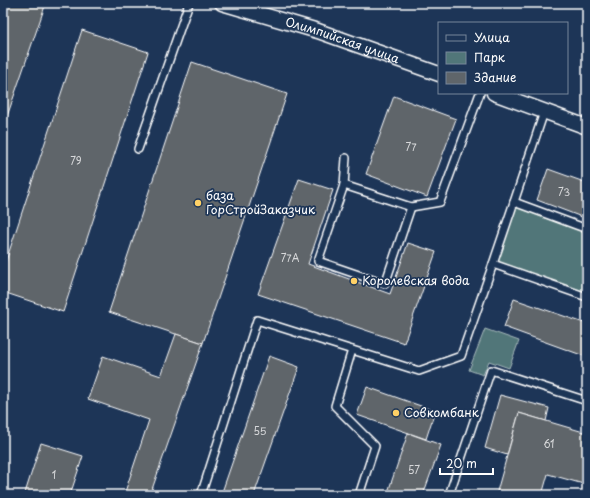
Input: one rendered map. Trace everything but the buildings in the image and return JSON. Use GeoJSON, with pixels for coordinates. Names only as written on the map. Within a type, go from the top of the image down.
{"type":"FeatureCollection","features":[{"type":"Feature","properties":{"kind":"street","name":"Олимпийская улица"},"geometry":{"type":"LineString","coordinates":[[222,3],[318,32],[438,74]]}},
{"type":"Feature","properties":{"kind":"street"},"geometry":{"type":"LineString","coordinates":[[497,94],[587,127]]}},
{"type":"Feature","properties":{"kind":"lane"},"geometry":{"type":"LineString","coordinates":[[138,149],[189,3]]}},
{"type":"Feature","properties":{"kind":"lane"},"geometry":{"type":"LineString","coordinates":[[344,185],[412,207],[440,202],[480,94]]}},
{"type":"Feature","properties":{"kind":"lane"},"geometry":{"type":"LineString","coordinates":[[201,495],[257,320],[419,371],[461,356],[544,112]]}},
{"type":"Feature","properties":{"kind":"lane"},"geometry":{"type":"LineString","coordinates":[[346,158],[344,185],[318,261],[385,284],[412,207]]}},
{"type":"Feature","properties":{"kind":"lane"},"geometry":{"type":"LineString","coordinates":[[514,202],[587,229]]}},
{"type":"Feature","properties":{"kind":"lane"},"geometry":{"type":"LineString","coordinates":[[493,264],[587,297]]}},
{"type":"Feature","properties":{"kind":"lane"},"geometry":{"type":"LineString","coordinates":[[352,350],[335,406],[375,446],[359,495]]}},
{"type":"Feature","properties":{"kind":"lane"},"geometry":{"type":"LineString","coordinates":[[449,495],[491,370],[587,401]]}},
{"type":"Feature","properties":{"kind":"green space"},"geometry":{"type":"Polygon","coordinates":[[[516,206],[587,232],[587,294],[496,263],[516,206]]]}},
{"type":"Feature","properties":{"kind":"green space"},"geometry":{"type":"Polygon","coordinates":[[[485,329],[519,341],[509,368],[489,361],[483,375],[469,370],[485,329]]]}},
{"type":"Feature","properties":{"kind":"place","name":"база ГорСтройЗаказчик"},"geometry":{"type":"Point","coordinates":[198,203]}},
{"type":"Feature","properties":{"kind":"place","name":"Королевская вода"},"geometry":{"type":"Point","coordinates":[354,281]}},
{"type":"Feature","properties":{"kind":"place","name":"Совкомбанк"},"geometry":{"type":"Point","coordinates":[396,413]}}]}
